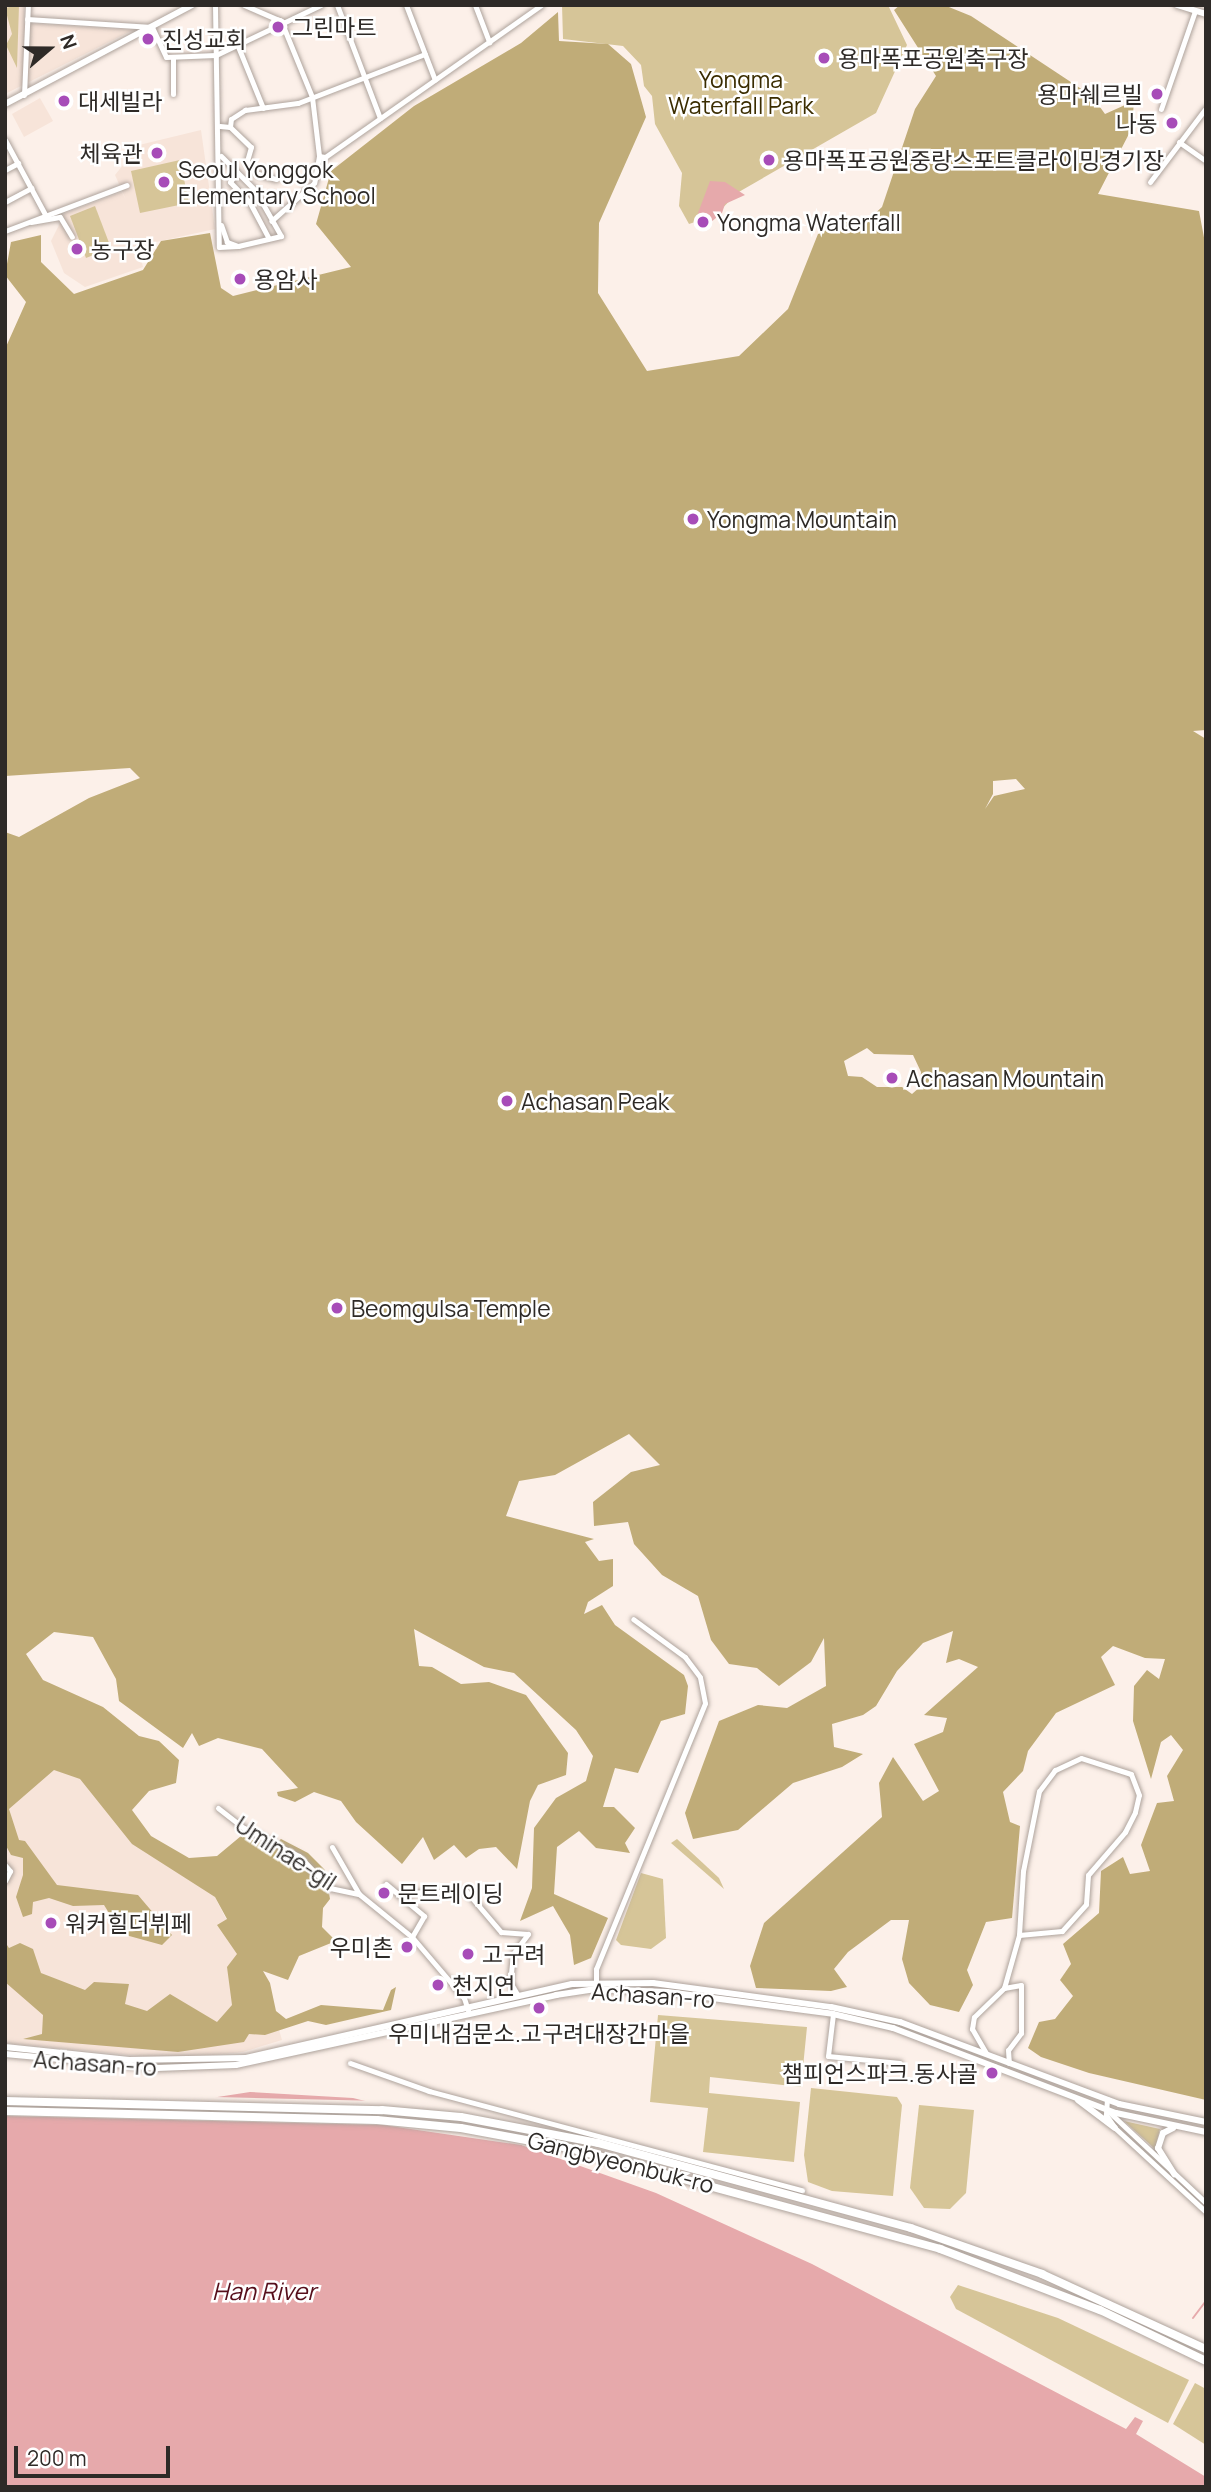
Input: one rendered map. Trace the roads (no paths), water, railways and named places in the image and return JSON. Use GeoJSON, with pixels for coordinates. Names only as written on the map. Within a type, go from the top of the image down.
{"type":"FeatureCollection","features":[{"type":"Feature","properties":{"kind":"highway","name":"Gangbyeonbuk-ro"},"geometry":{"type":"LineString","coordinates":[[5,2101],[382,2110],[461,2118],[598,2143],[802,2194],[911,2228],[1042,2274],[1206,2349]]}},
{"type":"Feature","properties":{"kind":"highway","name":"Gangbyeonbuk-ro"},"geometry":{"type":"LineString","coordinates":[[5,2111],[377,2120],[461,2128],[580,2151],[803,2208],[991,2267],[1100,2310],[1206,2361]]}},
{"type":"Feature","properties":{"kind":"main road"},"geometry":{"type":"LineString","coordinates":[[5,104],[192,5]]}},
{"type":"Feature","properties":{"kind":"main road"},"geometry":{"type":"LineString","coordinates":[[1182,6],[1200,12]]}},
{"type":"Feature","properties":{"kind":"main road"},"geometry":{"type":"LineString","coordinates":[[635,1990],[636,1982]]}},
{"type":"Feature","properties":{"kind":"main road","name":"Achasan-ro"},"geometry":{"type":"LineString","coordinates":[[5,2054],[83,2064],[179,2068],[243,2064],[315,2049],[518,1996],[582,1986],[636,1982],[841,2009],[930,2030],[1009,2063],[1108,2099],[1206,2122]]}},
{"type":"Feature","properties":{"kind":"main road","name":"Achasan-ro"},"geometry":{"type":"LineString","coordinates":[[596,1985],[833,2014],[933,2041],[1105,2107],[1174,2127],[1206,2132]]}},
{"type":"Feature","properties":{"kind":"main road","name":"Achasan-ro"},"geometry":{"type":"LineString","coordinates":[[5,2047],[106,2059],[204,2062],[246,2058],[582,1986]]}},
{"type":"Feature","properties":{"kind":"main road"},"geometry":{"type":"LineString","coordinates":[[1070,2094],[1115,2128]]}},
{"type":"Feature","properties":{"kind":"main road"},"geometry":{"type":"LineString","coordinates":[[1174,2127],[1163,2133],[1158,2148],[1174,2174]]}},
{"type":"Feature","properties":{"kind":"street"},"geometry":{"type":"LineString","coordinates":[[23,95],[28,5]]}},
{"type":"Feature","properties":{"kind":"street"},"geometry":{"type":"LineString","coordinates":[[215,5],[221,156],[219,247],[238,247],[281,236],[255,190],[221,156]]}},
{"type":"Feature","properties":{"kind":"street"},"geometry":{"type":"LineString","coordinates":[[244,5],[282,20],[312,97],[319,156],[314,183],[271,221]]}},
{"type":"Feature","properties":{"kind":"street"},"geometry":{"type":"LineString","coordinates":[[27,19],[152,27],[166,57],[216,55],[282,20],[321,5]]}},
{"type":"Feature","properties":{"kind":"street"},"geometry":{"type":"LineString","coordinates":[[337,5],[380,118]]}},
{"type":"Feature","properties":{"kind":"street"},"geometry":{"type":"LineString","coordinates":[[406,5],[435,80]]}},
{"type":"Feature","properties":{"kind":"street"},"geometry":{"type":"LineString","coordinates":[[475,5],[489,43]]}},
{"type":"Feature","properties":{"kind":"street"},"geometry":{"type":"LineString","coordinates":[[319,156],[325,157],[541,5]]}},
{"type":"Feature","properties":{"kind":"street"},"geometry":{"type":"LineString","coordinates":[[1161,109],[1204,5]]}},
{"type":"Feature","properties":{"kind":"street"},"geometry":{"type":"LineString","coordinates":[[237,44],[263,108]]}},
{"type":"Feature","properties":{"kind":"street"},"geometry":{"type":"LineString","coordinates":[[230,127],[231,119],[245,110],[312,97],[425,54]]}},
{"type":"Feature","properties":{"kind":"street"},"geometry":{"type":"LineString","coordinates":[[173,57],[173,94]]}},
{"type":"Feature","properties":{"kind":"street"},"geometry":{"type":"LineString","coordinates":[[1150,182],[1206,108]]}},
{"type":"Feature","properties":{"kind":"street"},"geometry":{"type":"LineString","coordinates":[[220,126],[230,127],[251,147],[247,161],[255,173],[276,179]]}},
{"type":"Feature","properties":{"kind":"street"},"geometry":{"type":"LineString","coordinates":[[5,140],[46,216]]}},
{"type":"Feature","properties":{"kind":"street"},"geometry":{"type":"LineString","coordinates":[[1179,142],[1206,161]]}},
{"type":"Feature","properties":{"kind":"street"},"geometry":{"type":"LineString","coordinates":[[5,170],[18,163]]}},
{"type":"Feature","properties":{"kind":"street"},"geometry":{"type":"LineString","coordinates":[[237,172],[230,182],[250,203],[269,238]]}},
{"type":"Feature","properties":{"kind":"street"},"geometry":{"type":"LineString","coordinates":[[5,231],[127,185]]}},
{"type":"Feature","properties":{"kind":"street"},"geometry":{"type":"LineString","coordinates":[[5,202],[31,188]]}},
{"type":"Feature","properties":{"kind":"street"},"geometry":{"type":"LineString","coordinates":[[31,222],[60,218],[72,237]]}},
{"type":"Feature","properties":{"kind":"street"},"geometry":{"type":"LineString","coordinates":[[596,1985],[596,1969],[705,1703],[700,1677],[685,1657],[633,1619]]}},
{"type":"Feature","properties":{"kind":"street"},"geometry":{"type":"LineString","coordinates":[[986,2053],[972,2029],[974,2017],[1004,1988],[1019,1935],[1023,1871],[1039,1791],[1055,1770],[1081,1758],[1131,1774],[1139,1795],[1135,1812],[1125,1832],[1088,1875],[1086,1905],[1062,1931],[1019,1935]]}},
{"type":"Feature","properties":{"kind":"street","name":"Uminae-gil"},"geometry":{"type":"LineString","coordinates":[[218,1808],[244,1828],[299,1856],[330,1888],[359,1894],[412,1937],[464,1998],[468,2010]]}},
{"type":"Feature","properties":{"kind":"street"},"geometry":{"type":"LineString","coordinates":[[332,1847],[359,1894]]}},
{"type":"Feature","properties":{"kind":"street"},"geometry":{"type":"LineString","coordinates":[[5,1865],[10,1871],[5,1881]]}},
{"type":"Feature","properties":{"kind":"street"},"geometry":{"type":"LineString","coordinates":[[386,1884],[401,1893],[424,1916],[412,1937]]}},
{"type":"Feature","properties":{"kind":"street"},"geometry":{"type":"LineString","coordinates":[[401,1893],[448,1888],[466,1891],[501,1932],[528,1934],[513,1954],[510,1982],[518,1996]]}},
{"type":"Feature","properties":{"kind":"street"},"geometry":{"type":"LineString","coordinates":[[1004,1988],[1021,1985],[1021,2033],[1008,2050],[1009,2063]]}},
{"type":"Feature","properties":{"kind":"street"},"geometry":{"type":"LineString","coordinates":[[833,2014],[828,2056],[900,2063]]}},
{"type":"Feature","properties":{"kind":"street"},"geometry":{"type":"LineString","coordinates":[[350,2063],[429,2091],[802,2194]]}},
{"type":"Feature","properties":{"kind":"street"},"geometry":{"type":"LineString","coordinates":[[1108,2099],[1105,2107],[1115,2128],[1206,2212]]}},
{"type":"Feature","properties":{"kind":"street"},"geometry":{"type":"LineString","coordinates":[[1105,2107],[1206,2203]]}},
{"type":"Feature","properties":{"kind":"water"},"geometry":{"type":"Polygon","coordinates":[[[710,181],[725,182],[745,195],[725,204],[722,213],[711,222],[703,222],[698,213],[710,181]]]}},
{"type":"Feature","properties":{"kind":"water","name":"Han River"},"geometry":{"type":"Polygon","coordinates":[[[250,2092],[353,2098],[474,2128],[656,2193],[812,2264],[1126,2429],[1135,2417],[1143,2421],[1136,2434],[1206,2477],[1206,2487],[5,2487],[5,2095],[198,2100],[250,2092]]]}},
{"type":"Feature","properties":{"kind":"waterway"},"geometry":{"type":"LineString","coordinates":[[1193,2318],[1206,2301]]}},
{"type":"Feature","properties":{"kind":"place","name":"그린마트"},"geometry":{"type":"Point","coordinates":[278,27]}},
{"type":"Feature","properties":{"kind":"place","name":"진성교회"},"geometry":{"type":"Point","coordinates":[148,39]}},
{"type":"Feature","properties":{"kind":"place","name":"용마폭포공원축구장"},"geometry":{"type":"Point","coordinates":[824,58]}},
{"type":"Feature","properties":{"kind":"place","name":"용마쉐르빌"},"geometry":{"type":"Point","coordinates":[1157,94]}},
{"type":"Feature","properties":{"kind":"place","name":"대세빌라"},"geometry":{"type":"Point","coordinates":[64,101]}},
{"type":"Feature","properties":{"kind":"place","name":"나동"},"geometry":{"type":"Point","coordinates":[1172,123]}},
{"type":"Feature","properties":{"kind":"place","name":"체육관"},"geometry":{"type":"Point","coordinates":[157,153]}},
{"type":"Feature","properties":{"kind":"place","name":"용마폭포공원중랑스포트클라이밍경기장"},"geometry":{"type":"Point","coordinates":[769,160]}},
{"type":"Feature","properties":{"kind":"place","name":"Seoul Yonggok Elementary School"},"geometry":{"type":"Point","coordinates":[164,182]}},
{"type":"Feature","properties":{"kind":"place","name":"Yongma Waterfall"},"geometry":{"type":"Point","coordinates":[703,222]}},
{"type":"Feature","properties":{"kind":"place","name":"농구장"},"geometry":{"type":"Point","coordinates":[77,249]}},
{"type":"Feature","properties":{"kind":"place","name":"용암사"},"geometry":{"type":"Point","coordinates":[240,279]}},
{"type":"Feature","properties":{"kind":"place","name":"Yongma Mountain"},"geometry":{"type":"Point","coordinates":[693,519]}},
{"type":"Feature","properties":{"kind":"place","name":"Achasan Mountain"},"geometry":{"type":"Point","coordinates":[892,1078]}},
{"type":"Feature","properties":{"kind":"place","name":"Achasan Peak"},"geometry":{"type":"Point","coordinates":[507,1101]}},
{"type":"Feature","properties":{"kind":"place","name":"Beomgulsa Temple"},"geometry":{"type":"Point","coordinates":[337,1308]}},
{"type":"Feature","properties":{"kind":"place","name":"문트레이딩"},"geometry":{"type":"Point","coordinates":[384,1893]}},
{"type":"Feature","properties":{"kind":"place","name":"워커힐더뷔페"},"geometry":{"type":"Point","coordinates":[51,1923]}},
{"type":"Feature","properties":{"kind":"place","name":"우미촌"},"geometry":{"type":"Point","coordinates":[407,1947]}},
{"type":"Feature","properties":{"kind":"place","name":"고구려"},"geometry":{"type":"Point","coordinates":[468,1954]}},
{"type":"Feature","properties":{"kind":"place","name":"천지연"},"geometry":{"type":"Point","coordinates":[438,1985]}},
{"type":"Feature","properties":{"kind":"place","name":"우미내검문소.고구려대장간마을"},"geometry":{"type":"Point","coordinates":[539,2008]}},
{"type":"Feature","properties":{"kind":"place","name":"챔피언스파크.동사골"},"geometry":{"type":"Point","coordinates":[992,2073]}},
{"type":"Feature","properties":{"kind":"park label","name":"Yongma Waterfall Park"},"geometry":{"type":"Point","coordinates":[741,92]}}]}
